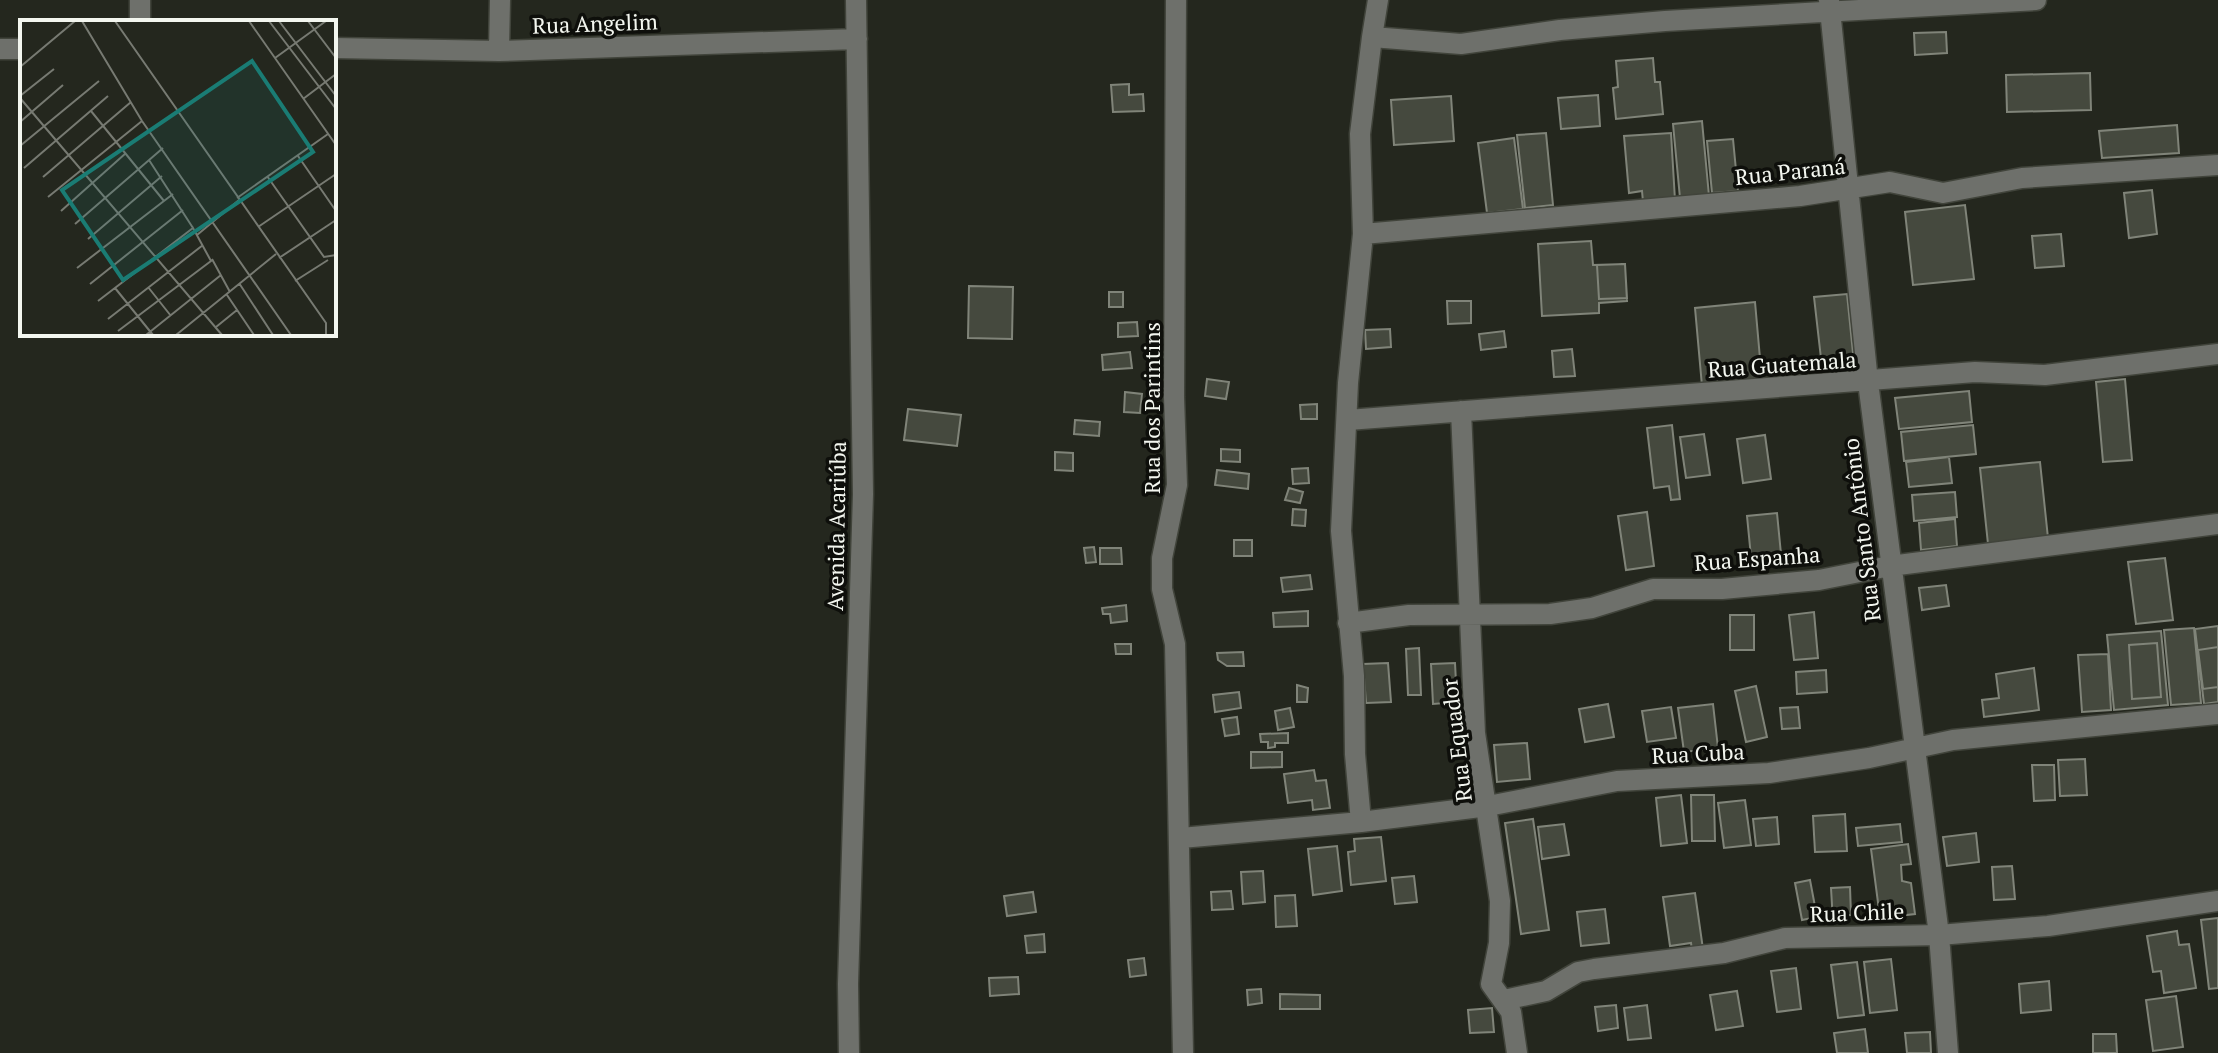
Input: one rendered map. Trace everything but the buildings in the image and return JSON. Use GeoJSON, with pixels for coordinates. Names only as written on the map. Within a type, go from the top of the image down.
{"type":"FeatureCollection","features":[{"type":"Feature","properties":{"kind":"street"},"geometry":{"type":"LineString","coordinates":[[499,51],[500,0]]}},
{"type":"Feature","properties":{"kind":"street","name":"Rua dos Parintins"},"geometry":{"type":"LineString","coordinates":[[1176,0],[1174,397],[1177,485],[1162,558],[1162,589],[1175,644],[1183,1053]]}},
{"type":"Feature","properties":{"kind":"street"},"geometry":{"type":"LineString","coordinates":[[1361,822],[1355,754],[1354,676],[1341,531],[1353,319],[1363,234],[1360,134],[1378,0]]}},
{"type":"Feature","properties":{"kind":"street"},"geometry":{"type":"LineString","coordinates":[[1372,37],[1461,44],[1560,30],[1828,5],[1943,8],[2036,0]]}},
{"type":"Feature","properties":{"kind":"street","name":"Avenida Acariúba"},"geometry":{"type":"LineString","coordinates":[[849,1053],[848,984],[863,494],[857,39],[862,2]]}},
{"type":"Feature","properties":{"kind":"street","name":"Rua Santo Antônio"},"geometry":{"type":"LineString","coordinates":[[1828,5],[1868,382],[1939,935],[1948,1053]]}},
{"type":"Feature","properties":{"kind":"street","name":"Rua Angelim"},"geometry":{"type":"LineString","coordinates":[[336,48],[499,51],[857,39]]}},
{"type":"Feature","properties":{"kind":"street","name":"Rua Paraná"},"geometry":{"type":"LineString","coordinates":[[1363,234],[1849,190],[1890,182],[1943,193],[2022,178],[2218,165]]}},
{"type":"Feature","properties":{"kind":"street","name":"Rua Guatemala"},"geometry":{"type":"LineString","coordinates":[[1348,420],[1975,372],[2045,375],[2218,354]]}},
{"type":"Feature","properties":{"kind":"street","name":"Rua Equador"},"geometry":{"type":"LineString","coordinates":[[1461,411],[1475,733],[1500,901],[1499,943],[1491,984],[1504,1000],[1516,1025],[1517,1053]]}},
{"type":"Feature","properties":{"kind":"street","name":"Rua Espanha"},"geometry":{"type":"LineString","coordinates":[[1348,623],[1468,612],[1550,614],[1592,608],[1653,589],[1722,589],[1801,582],[1890,566],[2218,524]]}},
{"type":"Feature","properties":{"kind":"street","name":"Rua Cuba"},"geometry":{"type":"LineString","coordinates":[[1181,838],[1361,822],[1488,806],[1617,781],[1769,773],[1953,740],[2218,714]]}},
{"type":"Feature","properties":{"kind":"street","name":"Rua Chile"},"geometry":{"type":"LineString","coordinates":[[1504,1000],[1546,991],[1578,972],[1724,953],[1785,938],[1939,935],[2048,926],[2218,901]]}}]}
